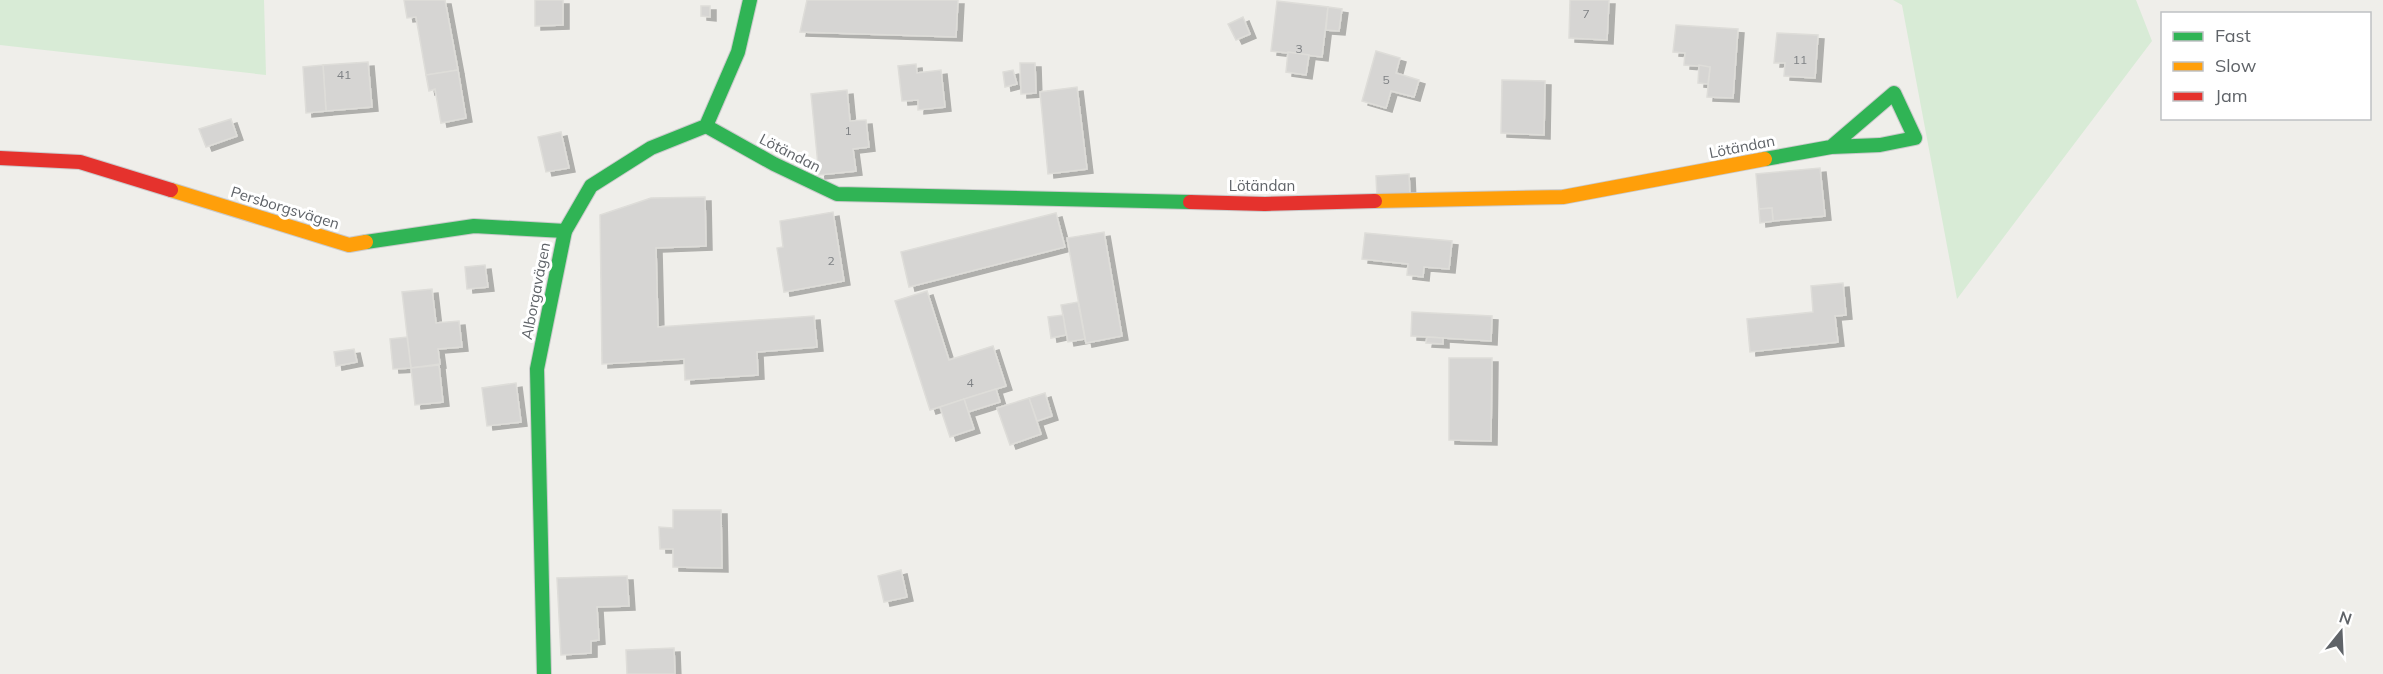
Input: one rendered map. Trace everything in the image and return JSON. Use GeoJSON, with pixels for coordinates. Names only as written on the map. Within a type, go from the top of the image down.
{"type":"FeatureCollection","features":[{"type":"Feature","properties":{"kind":"street"},"geometry":{"type":"LineString","coordinates":[[706,126],[738,52],[750,0]]}},
{"type":"Feature","properties":{"kind":"street","name":"Lötändan"},"geometry":{"type":"LineString","coordinates":[[706,126],[774,164],[837,194],[1265,204],[1563,198],[1831,147],[1880,145],[1915,138],[1894,93],[1831,147]]}},
{"type":"Feature","properties":{"kind":"street","name":"Alborgavägen"},"geometry":{"type":"LineString","coordinates":[[544,674],[537,369],[565,231],[591,186],[651,148],[706,126]]}},
{"type":"Feature","properties":{"kind":"street","name":"Persborgsvägen"},"geometry":{"type":"LineString","coordinates":[[0,158],[80,162],[349,245],[474,226],[565,231]]}},
{"type":"Feature","properties":{"kind":"green space"},"geometry":{"type":"Polygon","coordinates":[[[0,0],[264,0],[266,75],[0,45],[0,0]]]}},
{"type":"Feature","properties":{"kind":"green space"},"geometry":{"type":"Polygon","coordinates":[[[1893,0],[2136,0],[2152,41],[1957,299],[1902,5],[1893,0]]]}},
{"type":"Feature","properties":{"kind":"building"},"geometry":{"type":"Polygon","coordinates":[[[404,0],[445,0],[458,70],[426,75],[416,17],[407,18],[404,0]]]}},
{"type":"Feature","properties":{"kind":"building"},"geometry":{"type":"Polygon","coordinates":[[[535,0],[563,0],[563,25],[535,26],[535,0]]]}},
{"type":"Feature","properties":{"kind":"building"},"geometry":{"type":"Polygon","coordinates":[[[807,0],[958,0],[956,37],[800,32],[807,0]]]}},
{"type":"Feature","properties":{"kind":"building"},"geometry":{"type":"Polygon","coordinates":[[[1570,0],[1609,0],[1607,40],[1569,38],[1570,0]]]}},
{"type":"Feature","properties":{"kind":"building"},"geometry":{"type":"Polygon","coordinates":[[[1277,1],[1328,7],[1322,57],[1271,51],[1277,1]]]}},
{"type":"Feature","properties":{"kind":"building"},"geometry":{"type":"Polygon","coordinates":[[[701,6],[710,6],[710,17],[701,16],[701,6]]]}},
{"type":"Feature","properties":{"kind":"building"},"geometry":{"type":"Polygon","coordinates":[[[1328,7],[1342,9],[1339,31],[1326,30],[1328,7]]]}},
{"type":"Feature","properties":{"kind":"building"},"geometry":{"type":"Polygon","coordinates":[[[1243,17],[1250,34],[1236,40],[1228,24],[1243,17]]]}},
{"type":"Feature","properties":{"kind":"building"},"geometry":{"type":"Polygon","coordinates":[[[1676,25],[1738,29],[1733,98],[1707,97],[1710,67],[1684,65],[1685,53],[1673,52],[1676,25]]]}},
{"type":"Feature","properties":{"kind":"building"},"geometry":{"type":"Polygon","coordinates":[[[1777,33],[1818,35],[1815,78],[1784,76],[1785,63],[1774,63],[1777,33]]]}},
{"type":"Feature","properties":{"kind":"building"},"geometry":{"type":"Polygon","coordinates":[[[1376,51],[1400,58],[1396,73],[1419,80],[1414,97],[1391,91],[1386,108],[1362,101],[1376,51]]]}},
{"type":"Feature","properties":{"kind":"building"},"geometry":{"type":"Polygon","coordinates":[[[1288,52],[1309,55],[1306,75],[1286,72],[1288,52]]]}},
{"type":"Feature","properties":{"kind":"building"},"geometry":{"type":"Polygon","coordinates":[[[368,62],[372,107],[326,111],[323,65],[368,62]]]}},
{"type":"Feature","properties":{"kind":"building"},"geometry":{"type":"Polygon","coordinates":[[[1020,63],[1035,63],[1036,93],[1021,94],[1020,63]]]}},
{"type":"Feature","properties":{"kind":"building"},"geometry":{"type":"Polygon","coordinates":[[[916,64],[917,73],[941,70],[945,107],[918,110],[918,100],[902,101],[898,66],[916,64]]]}},
{"type":"Feature","properties":{"kind":"building"},"geometry":{"type":"Polygon","coordinates":[[[323,65],[326,111],[306,113],[303,67],[323,65]]]}},
{"type":"Feature","properties":{"kind":"building"},"geometry":{"type":"Polygon","coordinates":[[[1699,65],[1710,67],[1708,84],[1698,83],[1699,65]]]}},
{"type":"Feature","properties":{"kind":"building"},"geometry":{"type":"Polygon","coordinates":[[[458,70],[466,118],[441,123],[435,89],[429,91],[426,75],[458,70]]]}},
{"type":"Feature","properties":{"kind":"building"},"geometry":{"type":"Polygon","coordinates":[[[1013,70],[1017,84],[1005,87],[1003,72],[1013,70]]]}},
{"type":"Feature","properties":{"kind":"building"},"geometry":{"type":"Polygon","coordinates":[[[1502,80],[1545,81],[1544,135],[1501,133],[1502,80]]]}},
{"type":"Feature","properties":{"kind":"building"},"geometry":{"type":"Polygon","coordinates":[[[1077,87],[1087,169],[1048,174],[1040,92],[1077,87]]]}},
{"type":"Feature","properties":{"kind":"building"},"geometry":{"type":"Polygon","coordinates":[[[847,90],[850,121],[866,120],[869,147],[853,149],[856,171],[819,175],[811,94],[847,90]]]}},
{"type":"Feature","properties":{"kind":"building"},"geometry":{"type":"Polygon","coordinates":[[[231,119],[237,136],[206,147],[199,129],[231,119]]]}},
{"type":"Feature","properties":{"kind":"building"},"geometry":{"type":"Polygon","coordinates":[[[561,132],[569,168],[546,172],[538,137],[561,132]]]}},
{"type":"Feature","properties":{"kind":"building"},"geometry":{"type":"Polygon","coordinates":[[[1820,168],[1825,216],[1773,221],[1772,208],[1759,209],[1756,174],[1820,168]]]}},
{"type":"Feature","properties":{"kind":"building"},"geometry":{"type":"Polygon","coordinates":[[[1409,174],[1410,197],[1377,198],[1376,176],[1409,174]]]}},
{"type":"Feature","properties":{"kind":"building"},"geometry":{"type":"Polygon","coordinates":[[[705,197],[706,246],[656,248],[658,327],[814,316],[817,347],[757,352],[758,375],[685,380],[684,359],[602,364],[600,215],[651,198],[705,197]]]}},
{"type":"Feature","properties":{"kind":"building"},"geometry":{"type":"Polygon","coordinates":[[[1772,208],[1773,221],[1760,223],[1759,209],[1772,208]]]}},
{"type":"Feature","properties":{"kind":"building"},"geometry":{"type":"Polygon","coordinates":[[[833,212],[844,281],[784,292],[777,248],[783,247],[780,221],[833,212]]]}},
{"type":"Feature","properties":{"kind":"building"},"geometry":{"type":"Polygon","coordinates":[[[1056,213],[1065,247],[909,287],[901,252],[1056,213]]]}},
{"type":"Feature","properties":{"kind":"building"},"geometry":{"type":"Polygon","coordinates":[[[1104,232],[1122,336],[1086,343],[1067,238],[1104,232]]]}},
{"type":"Feature","properties":{"kind":"building"},"geometry":{"type":"Polygon","coordinates":[[[1365,233],[1452,241],[1449,269],[1424,267],[1423,277],[1407,275],[1408,264],[1362,259],[1365,233]]]}},
{"type":"Feature","properties":{"kind":"building"},"geometry":{"type":"Polygon","coordinates":[[[485,265],[488,287],[467,289],[465,267],[485,265]]]}},
{"type":"Feature","properties":{"kind":"building"},"geometry":{"type":"Polygon","coordinates":[[[1843,283],[1846,315],[1835,316],[1838,342],[1750,352],[1747,319],[1813,312],[1811,286],[1843,283]]]}},
{"type":"Feature","properties":{"kind":"building"},"geometry":{"type":"Polygon","coordinates":[[[432,289],[436,323],[459,321],[462,347],[438,349],[440,364],[411,368],[402,292],[432,289]]]}},
{"type":"Feature","properties":{"kind":"building"},"geometry":{"type":"Polygon","coordinates":[[[927,291],[949,360],[993,346],[1006,386],[930,410],[895,301],[927,291]]]}},
{"type":"Feature","properties":{"kind":"building"},"geometry":{"type":"Polygon","coordinates":[[[1078,302],[1085,339],[1068,342],[1061,305],[1078,302]]]}},
{"type":"Feature","properties":{"kind":"building"},"geometry":{"type":"Polygon","coordinates":[[[1412,312],[1492,316],[1491,341],[1411,336],[1412,312]]]}},
{"type":"Feature","properties":{"kind":"building"},"geometry":{"type":"Polygon","coordinates":[[[1063,315],[1066,335],[1051,338],[1048,317],[1063,315]]]}},
{"type":"Feature","properties":{"kind":"building"},"geometry":{"type":"Polygon","coordinates":[[[407,337],[411,368],[393,369],[390,339],[407,337]]]}},
{"type":"Feature","properties":{"kind":"building"},"geometry":{"type":"Polygon","coordinates":[[[1427,337],[1443,338],[1443,344],[1426,343],[1427,337]]]}},
{"type":"Feature","properties":{"kind":"building"},"geometry":{"type":"Polygon","coordinates":[[[354,349],[357,362],[336,366],[334,352],[354,349]]]}},
{"type":"Feature","properties":{"kind":"building"},"geometry":{"type":"Polygon","coordinates":[[[1449,358],[1492,358],[1491,441],[1449,440],[1449,358]]]}},
{"type":"Feature","properties":{"kind":"building"},"geometry":{"type":"Polygon","coordinates":[[[439,365],[443,402],[415,405],[411,368],[439,365]]]}},
{"type":"Feature","properties":{"kind":"building"},"geometry":{"type":"Polygon","coordinates":[[[516,383],[521,422],[487,426],[482,388],[516,383]]]}},
{"type":"Feature","properties":{"kind":"building"},"geometry":{"type":"Polygon","coordinates":[[[996,389],[1000,402],[968,412],[964,399],[996,389]]]}},
{"type":"Feature","properties":{"kind":"building"},"geometry":{"type":"Polygon","coordinates":[[[1045,393],[1052,416],[1037,421],[1029,398],[1045,393]]]}},
{"type":"Feature","properties":{"kind":"building"},"geometry":{"type":"Polygon","coordinates":[[[1029,398],[1041,434],[1010,445],[997,408],[1029,398]]]}},
{"type":"Feature","properties":{"kind":"building"},"geometry":{"type":"Polygon","coordinates":[[[964,399],[974,429],[950,437],[940,407],[964,399]]]}},
{"type":"Feature","properties":{"kind":"building"},"geometry":{"type":"Polygon","coordinates":[[[673,510],[721,510],[722,568],[673,567],[673,549],[660,549],[659,527],[673,528],[673,510]]]}},
{"type":"Feature","properties":{"kind":"building"},"geometry":{"type":"Polygon","coordinates":[[[901,570],[907,597],[884,602],[878,576],[901,570]]]}},
{"type":"Feature","properties":{"kind":"building"},"geometry":{"type":"Polygon","coordinates":[[[627,576],[629,606],[597,607],[599,640],[591,641],[591,653],[561,655],[557,578],[627,576]]]}},
{"type":"Feature","properties":{"kind":"building"},"geometry":{"type":"Polygon","coordinates":[[[674,648],[675,674],[627,674],[626,650],[674,648]]]}},
{"type":"Feature","properties":{"kind":"traffic: fast"},"geometry":{"type":"LineString","coordinates":[[544,674],[537,369],[565,231],[591,186],[651,148],[706,126],[738,52],[750,0]]}},
{"type":"Feature","properties":{"kind":"traffic: fast"},"geometry":{"type":"LineString","coordinates":[[1765,159],[1831,147],[1880,145],[1915,138],[1894,93],[1831,147]]}},
{"type":"Feature","properties":{"kind":"traffic: fast"},"geometry":{"type":"LineString","coordinates":[[706,126],[774,164],[837,194],[1190,202]]}},
{"type":"Feature","properties":{"kind":"traffic: fast"},"geometry":{"type":"LineString","coordinates":[[366,242],[474,226],[565,231]]}},
{"type":"Feature","properties":{"kind":"traffic: slow"},"geometry":{"type":"LineString","coordinates":[[1375,201],[1563,197],[1765,159]]}},
{"type":"Feature","properties":{"kind":"traffic: slow"},"geometry":{"type":"LineString","coordinates":[[171,190],[349,245],[366,242]]}},
{"type":"Feature","properties":{"kind":"traffic: jam"},"geometry":{"type":"LineString","coordinates":[[0,158],[80,162],[171,190]]}},
{"type":"Feature","properties":{"kind":"traffic: jam"},"geometry":{"type":"LineString","coordinates":[[1190,202],[1265,204],[1375,201]]}}]}
